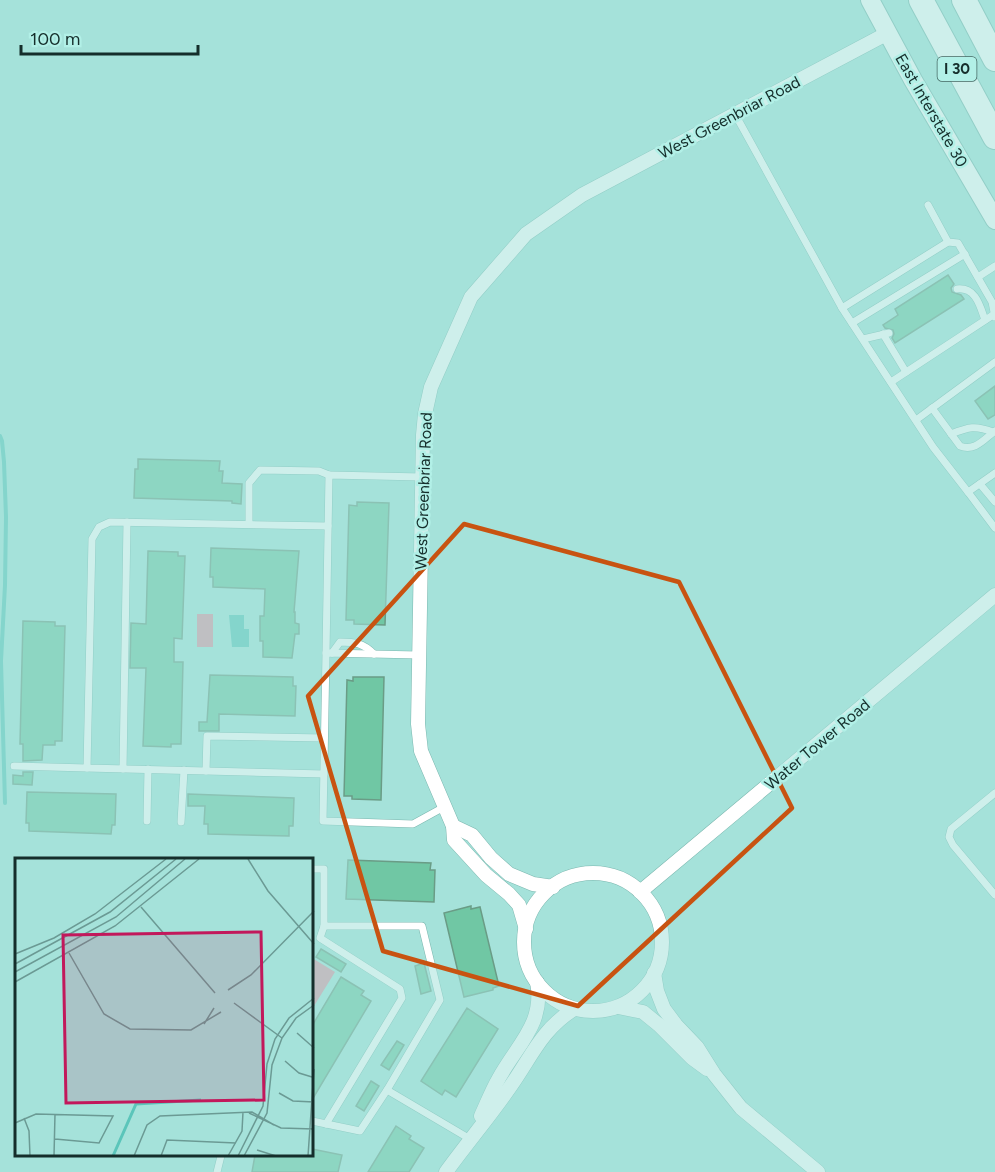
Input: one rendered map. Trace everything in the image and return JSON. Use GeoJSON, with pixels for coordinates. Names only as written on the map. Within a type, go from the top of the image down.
{"type":"FeatureCollection","features":[{"type":"Feature","properties":{"kind":"highway","name":"I 30"},"geometry":{"type":"LineString","coordinates":[[921,0],[995,137]]}},
{"type":"Feature","properties":{"kind":"highway","name":"I 30"},"geometry":{"type":"LineString","coordinates":[[964,0],[995,59]]}},
{"type":"Feature","properties":{"kind":"main road","name":"East Interstate 30"},"geometry":{"type":"LineString","coordinates":[[870,0],[995,220]]}},
{"type":"Feature","properties":{"kind":"street","name":"West Greenbriar Road"},"geometry":{"type":"LineString","coordinates":[[526,929],[519,905],[486,875],[454,840],[453,826],[421,751],[418,724],[418,655],[423,435],[431,387],[471,297],[526,234],[582,195],[888,33]]}},
{"type":"Feature","properties":{"kind":"street","name":"Water Tower Road"},"geometry":{"type":"LineString","coordinates":[[640,892],[995,595]]}},
{"type":"Feature","properties":{"kind":"street"},"geometry":{"type":"LineString","coordinates":[[453,826],[472,835],[491,858],[509,874],[533,884],[553,887]]}},
{"type":"Feature","properties":{"kind":"street"},"geometry":{"type":"LineString","coordinates":[[470,1139],[499,1078],[533,1025],[538,1003],[536,981],[527,960],[525,948],[526,929],[537,903],[553,887],[573,877],[595,873],[617,878],[640,892],[651,906],[660,927],[662,949],[654,974],[637,996],[618,1007],[597,1011],[574,1009],[553,999],[536,981]]}},
{"type":"Feature","properties":{"kind":"street"},"geometry":{"type":"LineString","coordinates":[[654,974],[664,1009],[697,1047],[714,1074],[741,1108],[818,1172]]}},
{"type":"Feature","properties":{"kind":"street"},"geometry":{"type":"LineString","coordinates":[[618,1007],[643,1012],[659,1024],[692,1058],[714,1074]]}},
{"type":"Feature","properties":{"kind":"street"},"geometry":{"type":"LineString","coordinates":[[446,1172],[510,1087],[547,1031],[574,1009]]}},
{"type":"Feature","properties":{"kind":"lane"},"geometry":{"type":"LineString","coordinates":[[735,114],[842,308],[933,447],[995,528]]}},
{"type":"Feature","properties":{"kind":"lane"},"geometry":{"type":"LineString","coordinates":[[928,205],[948,242]]}},
{"type":"Feature","properties":{"kind":"lane"},"geometry":{"type":"LineString","coordinates":[[842,308],[948,242],[958,243],[992,302],[994,316],[891,382]]}},
{"type":"Feature","properties":{"kind":"lane"},"geometry":{"type":"LineString","coordinates":[[852,323],[965,254]]}},
{"type":"Feature","properties":{"kind":"lane"},"geometry":{"type":"LineString","coordinates":[[978,277],[995,266]]}},
{"type":"Feature","properties":{"kind":"lane"},"geometry":{"type":"LineString","coordinates":[[957,289],[966,288],[973,293],[985,320]]}},
{"type":"Feature","properties":{"kind":"lane"},"geometry":{"type":"LineString","coordinates":[[863,339],[886,334],[906,372]]}},
{"type":"Feature","properties":{"kind":"lane"},"geometry":{"type":"LineString","coordinates":[[916,420],[995,362]]}},
{"type":"Feature","properties":{"kind":"lane"},"geometry":{"type":"LineString","coordinates":[[932,408],[960,446],[975,447],[994,431]]}},
{"type":"Feature","properties":{"kind":"lane"},"geometry":{"type":"LineString","coordinates":[[951,434],[968,428],[980,427],[994,431]]}},
{"type":"Feature","properties":{"kind":"lane"},"geometry":{"type":"LineString","coordinates":[[249,524],[249,483],[260,470],[319,471],[329,475],[422,477]]}},
{"type":"Feature","properties":{"kind":"lane"},"geometry":{"type":"LineString","coordinates":[[968,492],[995,473]]}},
{"type":"Feature","properties":{"kind":"lane"},"geometry":{"type":"LineString","coordinates":[[329,475],[329,653],[324,738],[323,821],[413,824],[444,807]]}},
{"type":"Feature","properties":{"kind":"lane"},"geometry":{"type":"LineString","coordinates":[[980,484],[995,502]]}},
{"type":"Feature","properties":{"kind":"lane"},"geometry":{"type":"LineString","coordinates":[[87,768],[92,539],[99,527],[110,522],[328,526]]}},
{"type":"Feature","properties":{"kind":"lane"},"geometry":{"type":"LineString","coordinates":[[123,769],[127,522]]}},
{"type":"Feature","properties":{"kind":"lane"},"geometry":{"type":"LineString","coordinates":[[329,653],[340,642],[357,642],[366,646],[374,654]]}},
{"type":"Feature","properties":{"kind":"lane"},"geometry":{"type":"LineString","coordinates":[[329,653],[418,655]]}},
{"type":"Feature","properties":{"kind":"lane"},"geometry":{"type":"LineString","coordinates":[[206,771],[207,736],[324,738]]}},
{"type":"Feature","properties":{"kind":"lane"},"geometry":{"type":"LineString","coordinates":[[14,766],[324,774]]}},
{"type":"Feature","properties":{"kind":"lane"},"geometry":{"type":"LineString","coordinates":[[147,821],[148,770]]}},
{"type":"Feature","properties":{"kind":"lane"},"geometry":{"type":"LineString","coordinates":[[182,822],[184,770]]}},
{"type":"Feature","properties":{"kind":"lane"},"geometry":{"type":"LineString","coordinates":[[995,793],[951,829],[949,837],[953,845],[995,895]]}},
{"type":"Feature","properties":{"kind":"lane"},"geometry":{"type":"LineString","coordinates":[[314,869],[324,869],[324,926],[316,938],[400,989],[402,998],[326,1124]]}},
{"type":"Feature","properties":{"kind":"lane"},"geometry":{"type":"LineString","coordinates":[[314,1121],[360,1131],[440,1000],[422,926],[324,926]]}},
{"type":"Feature","properties":{"kind":"lane"},"geometry":{"type":"LineString","coordinates":[[387,1090],[470,1139]]}},
{"type":"Feature","properties":{"kind":"lane"},"geometry":{"type":"LineString","coordinates":[[218,1172],[221,1157]]}},
{"type":"Feature","properties":{"kind":"highlighted area"},"geometry":{"type":"Polygon","coordinates":[[[464,524],[679,582],[792,808],[578,1006],[383,951],[308,696],[464,524]]]}},
{"type":"Feature","properties":{"kind":"shaded area"},"geometry":{"type":"Polygon","coordinates":[[[197,614],[213,614],[213,647],[197,647],[197,614]]]}},
{"type":"Feature","properties":{"kind":"shaded area"},"geometry":{"type":"Polygon","coordinates":[[[314,959],[335,972],[314,1006],[314,959]]]}},
{"type":"Feature","properties":{"kind":"water"},"geometry":{"type":"Polygon","coordinates":[[[229,615],[244,615],[244,629],[249,629],[249,647],[232,647],[229,615]]]}},
{"type":"Feature","properties":{"kind":"building"},"geometry":{"type":"Polygon","coordinates":[[[948,275],[954,284],[951,288],[952,292],[961,295],[964,299],[895,343],[892,338],[893,330],[883,325],[898,315],[895,309],[948,275]]]}},
{"type":"Feature","properties":{"kind":"building"},"geometry":{"type":"Polygon","coordinates":[[[995,386],[995,415],[988,419],[975,401],[995,386]]]}},
{"type":"Feature","properties":{"kind":"building"},"geometry":{"type":"Polygon","coordinates":[[[138,459],[220,461],[219,471],[223,471],[222,483],[242,484],[241,504],[232,503],[232,501],[134,498],[135,469],[138,469],[138,459]]]}},
{"type":"Feature","properties":{"kind":"building"},"geometry":{"type":"Polygon","coordinates":[[[357,502],[389,503],[385,625],[354,624],[354,620],[346,620],[349,505],[357,506],[357,502]]]}},
{"type":"Feature","properties":{"kind":"building"},"geometry":{"type":"Polygon","coordinates":[[[211,548],[299,551],[294,612],[295,623],[299,624],[299,634],[295,634],[292,658],[263,657],[263,641],[260,641],[260,616],[264,616],[265,589],[213,587],[213,577],[210,577],[211,548]]]}},
{"type":"Feature","properties":{"kind":"building"},"geometry":{"type":"Polygon","coordinates":[[[148,551],[178,552],[178,556],[185,556],[182,639],[174,638],[174,662],[183,662],[181,744],[171,744],[171,747],[143,746],[146,668],[130,668],[131,623],[146,624],[148,551]]]}},
{"type":"Feature","properties":{"kind":"building"},"geometry":{"type":"Polygon","coordinates":[[[23,621],[55,622],[55,626],[65,626],[62,741],[55,741],[55,745],[43,745],[42,760],[23,761],[23,744],[20,744],[23,621]]]}},
{"type":"Feature","properties":{"kind":"building"},"geometry":{"type":"Polygon","coordinates":[[[210,675],[293,677],[293,686],[296,686],[295,716],[219,714],[219,731],[199,731],[199,722],[207,722],[210,675]]]}},
{"type":"Feature","properties":{"kind":"building"},"geometry":{"type":"Polygon","coordinates":[[[353,677],[384,677],[381,800],[352,799],[352,796],[344,796],[347,680],[353,681],[353,677]]]}},
{"type":"Feature","properties":{"kind":"building"},"geometry":{"type":"Polygon","coordinates":[[[23,772],[33,772],[32,785],[13,784],[13,775],[23,776],[23,772]]]}},
{"type":"Feature","properties":{"kind":"building"},"geometry":{"type":"Polygon","coordinates":[[[27,792],[116,794],[115,825],[112,825],[111,834],[29,831],[29,823],[26,823],[27,792]]]}},
{"type":"Feature","properties":{"kind":"building"},"geometry":{"type":"Polygon","coordinates":[[[188,794],[294,798],[293,826],[289,826],[289,836],[208,834],[208,824],[204,824],[205,806],[188,806],[188,794]]]}},
{"type":"Feature","properties":{"kind":"building"},"geometry":{"type":"Polygon","coordinates":[[[348,860],[431,863],[430,870],[435,870],[434,902],[346,899],[348,860]]]}},
{"type":"Feature","properties":{"kind":"building"},"geometry":{"type":"Polygon","coordinates":[[[471,906],[471,909],[480,907],[499,986],[493,990],[464,997],[444,913],[471,906]]]}},
{"type":"Feature","properties":{"kind":"building"},"geometry":{"type":"Polygon","coordinates":[[[321,949],[346,964],[341,972],[316,957],[321,949]]]}},
{"type":"Feature","properties":{"kind":"building"},"geometry":{"type":"Polygon","coordinates":[[[424,963],[431,991],[421,994],[415,966],[424,963]]]}},
{"type":"Feature","properties":{"kind":"building"},"geometry":{"type":"Polygon","coordinates":[[[341,977],[364,991],[361,995],[371,1001],[314,1097],[314,1023],[341,977]]]}},
{"type":"Feature","properties":{"kind":"building"},"geometry":{"type":"Polygon","coordinates":[[[467,1008],[498,1029],[456,1097],[445,1090],[442,1095],[421,1081],[467,1008]]]}},
{"type":"Feature","properties":{"kind":"building"},"geometry":{"type":"Polygon","coordinates":[[[397,1041],[404,1045],[389,1070],[381,1065],[397,1041]]]}},
{"type":"Feature","properties":{"kind":"building"},"geometry":{"type":"Polygon","coordinates":[[[371,1081],[379,1086],[364,1111],[356,1106],[371,1081]]]}},
{"type":"Feature","properties":{"kind":"building"},"geometry":{"type":"Polygon","coordinates":[[[396,1126],[411,1136],[409,1139],[424,1148],[409,1172],[368,1172],[396,1126]]]}},
{"type":"Feature","properties":{"kind":"building"},"geometry":{"type":"Polygon","coordinates":[[[314,1149],[342,1155],[338,1172],[252,1172],[255,1157],[314,1157],[314,1149]]]}},
{"type":"Feature","properties":{"kind":"waterway"},"geometry":{"type":"LineString","coordinates":[[0,436],[4,462],[6,517],[1,661],[5,803]]}}]}
